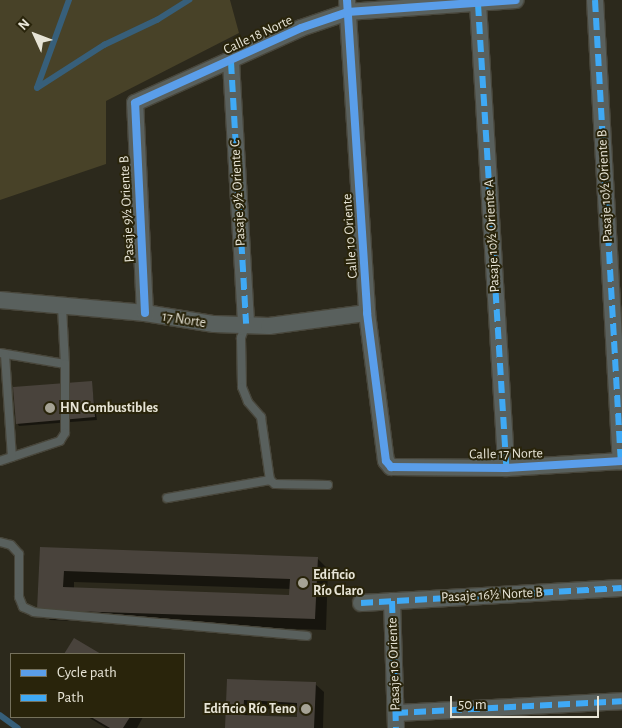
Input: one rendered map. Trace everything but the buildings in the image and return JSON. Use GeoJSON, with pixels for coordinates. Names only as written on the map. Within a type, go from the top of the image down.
{"type":"FeatureCollection","features":[{"type":"Feature","properties":{"kind":"street","name":"Calle 18 Norte"},"geometry":{"type":"LineString","coordinates":[[135,103],[231,62],[347,6],[478,4],[516,0]]}},
{"type":"Feature","properties":{"kind":"street","name":"Pasaje 10½ Oriente B"},"geometry":{"type":"LineString","coordinates":[[595,0],[621,461]]}},
{"type":"Feature","properties":{"kind":"street","name":"Pasaje 10½ Oriente A"},"geometry":{"type":"LineString","coordinates":[[478,4],[506,468]]}},
{"type":"Feature","properties":{"kind":"street","name":"Calle 10 Oriente"},"geometry":{"type":"LineString","coordinates":[[347,6],[367,313],[382,453],[391,467]]}},
{"type":"Feature","properties":{"kind":"street","name":"Pasaje 9½ Oriente C"},"geometry":{"type":"LineString","coordinates":[[231,62],[246,324]]}},
{"type":"Feature","properties":{"kind":"street","name":"Pasaje 9½ Oriente B"},"geometry":{"type":"LineString","coordinates":[[135,103],[145,313]]}},
{"type":"Feature","properties":{"kind":"street","name":"17 Norte"},"geometry":{"type":"LineString","coordinates":[[0,300],[145,313],[214,324],[269,326],[367,313]]}},
{"type":"Feature","properties":{"kind":"street","name":"Calle 17 Norte"},"geometry":{"type":"LineString","coordinates":[[391,467],[506,468],[621,461]]}},
{"type":"Feature","properties":{"kind":"street","name":"Pasaje 16½ Norte B"},"geometry":{"type":"LineString","coordinates":[[361,603],[622,588]]}},
{"type":"Feature","properties":{"kind":"street","name":"Pasaje 10 Oriente"},"geometry":{"type":"LineString","coordinates":[[392,601],[396,721]]}},
{"type":"Feature","properties":{"kind":"street"},"geometry":{"type":"LineString","coordinates":[[396,721],[622,701]]}},
{"type":"Feature","properties":{"kind":"lane"},"geometry":{"type":"LineString","coordinates":[[0,461],[63,438],[65,364],[62,307]]}},
{"type":"Feature","properties":{"kind":"lane"},"geometry":{"type":"LineString","coordinates":[[246,324],[241,338],[242,387],[248,402],[260,417],[270,480]]}},
{"type":"Feature","properties":{"kind":"lane"},"geometry":{"type":"LineString","coordinates":[[12,457],[3,354],[65,364]]}},
{"type":"Feature","properties":{"kind":"lane"},"geometry":{"type":"LineString","coordinates":[[168,498],[270,480],[276,484],[328,484]]}},
{"type":"Feature","properties":{"kind":"lane"},"geometry":{"type":"LineString","coordinates":[[0,542],[11,545],[19,554],[19,597],[24,607],[34,612],[307,636]]}},
{"type":"Feature","properties":{"kind":"shaded area"},"geometry":{"type":"Polygon","coordinates":[[[0,0],[230,0],[239,33],[106,101],[106,164],[0,200],[0,0]]]}},
{"type":"Feature","properties":{"kind":"waterway"},"geometry":{"type":"LineString","coordinates":[[37,88],[69,0]]}},
{"type":"Feature","properties":{"kind":"waterway"},"geometry":{"type":"LineString","coordinates":[[37,88],[104,45],[157,20],[189,0]]}},
{"type":"Feature","properties":{"kind":"waterway"},"geometry":{"type":"LineString","coordinates":[[0,715],[18,728]]}},
{"type":"Feature","properties":{"kind":"marked path"},"geometry":{"type":"LineString","coordinates":[[595,0],[621,461]]}},
{"type":"Feature","properties":{"kind":"marked path"},"geometry":{"type":"LineString","coordinates":[[478,4],[506,468]]}},
{"type":"Feature","properties":{"kind":"marked path"},"geometry":{"type":"LineString","coordinates":[[231,62],[246,324]]}},
{"type":"Feature","properties":{"kind":"marked path"},"geometry":{"type":"LineString","coordinates":[[361,603],[622,588]]}},
{"type":"Feature","properties":{"kind":"marked path"},"geometry":{"type":"LineString","coordinates":[[392,601],[396,728]]}},
{"type":"Feature","properties":{"kind":"marked path"},"geometry":{"type":"LineString","coordinates":[[396,713],[622,701]]}},
{"type":"Feature","properties":{"kind":"cycle path"},"geometry":{"type":"LineString","coordinates":[[347,0],[367,313],[386,461],[391,467],[506,468],[622,461]]}},
{"type":"Feature","properties":{"kind":"cycle path"},"geometry":{"type":"LineString","coordinates":[[145,313],[135,103],[301,28],[348,12],[516,0]]}},
{"type":"Feature","properties":{"kind":"place","name":"HN Combustibles"},"geometry":{"type":"Point","coordinates":[50,408]}},
{"type":"Feature","properties":{"kind":"place","name":"Edificio Río Claro"},"geometry":{"type":"Point","coordinates":[303,583]}},
{"type":"Feature","properties":{"kind":"place","name":"Edificio Río Teno"},"geometry":{"type":"Point","coordinates":[306,709]}}]}
